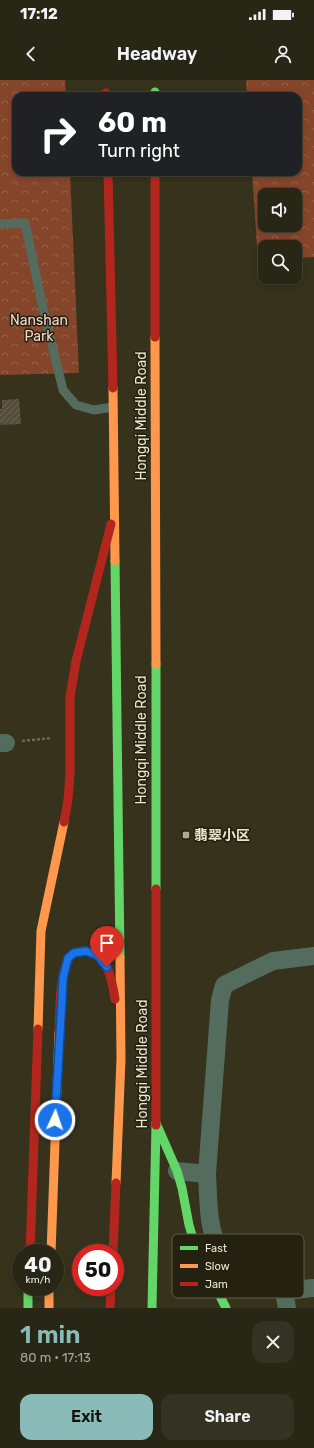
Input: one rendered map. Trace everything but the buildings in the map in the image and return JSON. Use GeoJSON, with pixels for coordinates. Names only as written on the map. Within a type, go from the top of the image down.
{"type":"FeatureCollection","features":[{"type":"Feature","properties":{"kind":"main road","name":"Hongqi Middle Road"},"geometry":{"type":"LineString","coordinates":[[108,176],[113,407],[121,1059],[113,1244]]}},
{"type":"Feature","properties":{"kind":"main road","name":"Hongqi Middle Road"},"geometry":{"type":"LineString","coordinates":[[152,1308],[156,1123],[155,176]]}},
{"type":"Feature","properties":{"kind":"main road"},"geometry":{"type":"LineString","coordinates":[[30,1244],[41,931],[68,800],[70,774],[70,697],[76,661],[114,515]]}},
{"type":"Feature","properties":{"kind":"main road"},"geometry":{"type":"LineString","coordinates":[[51,1244],[55,1120],[63,978],[68,958],[74,953],[86,951],[97,955],[107,967],[111,975],[116,1004],[121,1059]]}},
{"type":"Feature","properties":{"kind":"main road"},"geometry":{"type":"LineString","coordinates":[[156,1123],[177,1172],[192,1234]]}},
{"type":"Feature","properties":{"kind":"main road"},"geometry":{"type":"LineString","coordinates":[[28,1296],[28,1308]]}},
{"type":"Feature","properties":{"kind":"main road"},"geometry":{"type":"LineString","coordinates":[[49,1296],[49,1308]]}},
{"type":"Feature","properties":{"kind":"main road"},"geometry":{"type":"LineString","coordinates":[[110,1308],[111,1296]]}},
{"type":"Feature","properties":{"kind":"main road"},"geometry":{"type":"LineString","coordinates":[[221,1298],[226,1308]]}},
{"type":"Feature","properties":{"kind":"street"},"geometry":{"type":"LineString","coordinates":[[214,1234],[210,1218],[207,1174],[220,1000],[224,984],[273,960],[314,956]]}},
{"type":"Feature","properties":{"kind":"street"},"geometry":{"type":"LineString","coordinates":[[177,1172],[207,1174]]}},
{"type":"Feature","properties":{"kind":"street"},"geometry":{"type":"LineString","coordinates":[[304,1292],[314,1288]]}},
{"type":"Feature","properties":{"kind":"lane"},"geometry":{"type":"LineString","coordinates":[[0,224],[25,223],[43,308],[63,390],[76,405],[94,410],[113,407]]}},
{"type":"Feature","properties":{"kind":"green space","name":"Nanshan Park"},"geometry":{"type":"Polygon","coordinates":[[[0,80],[65,80],[66,92],[12,92],[12,176],[70,176],[79,373],[0,375],[0,80]]]}},
{"type":"Feature","properties":{"kind":"green space"},"geometry":{"type":"Polygon","coordinates":[[[246,80],[314,80],[314,257],[302,258],[302,240],[258,240],[258,261],[252,176],[302,176],[302,92],[247,92],[246,80]]]}},
{"type":"Feature","properties":{"kind":"traffic: fast"},"geometry":{"type":"LineString","coordinates":[[115,561],[120,957]]}},
{"type":"Feature","properties":{"kind":"traffic: fast"},"geometry":{"type":"LineString","coordinates":[[156,664],[156,889]]}},
{"type":"Feature","properties":{"kind":"traffic: fast"},"geometry":{"type":"LineString","coordinates":[[156,1123],[177,1171],[192,1234]]}},
{"type":"Feature","properties":{"kind":"traffic: fast"},"geometry":{"type":"LineString","coordinates":[[152,1308],[156,1125]]}},
{"type":"Feature","properties":{"kind":"traffic: fast"},"geometry":{"type":"LineString","coordinates":[[28,1296],[28,1308]]}},
{"type":"Feature","properties":{"kind":"traffic: fast"},"geometry":{"type":"LineString","coordinates":[[221,1298],[226,1308]]}},
{"type":"Feature","properties":{"kind":"traffic: slow"},"geometry":{"type":"LineString","coordinates":[[155,337],[156,664]]}},
{"type":"Feature","properties":{"kind":"traffic: slow"},"geometry":{"type":"LineString","coordinates":[[113,388],[115,561]]}},
{"type":"Feature","properties":{"kind":"traffic: slow"},"geometry":{"type":"LineString","coordinates":[[38,1029],[41,931],[64,822]]}},
{"type":"Feature","properties":{"kind":"traffic: slow"},"geometry":{"type":"LineString","coordinates":[[116,1183],[121,1059],[120,957]]}},
{"type":"Feature","properties":{"kind":"traffic: slow"},"geometry":{"type":"LineString","coordinates":[[51,1244],[59,1032]]}},
{"type":"Feature","properties":{"kind":"traffic: slow"},"geometry":{"type":"LineString","coordinates":[[49,1296],[49,1308]]}},
{"type":"Feature","properties":{"kind":"traffic: jam"},"geometry":{"type":"LineString","coordinates":[[108,176],[113,388]]}},
{"type":"Feature","properties":{"kind":"traffic: jam"},"geometry":{"type":"LineString","coordinates":[[155,176],[155,337]]}},
{"type":"Feature","properties":{"kind":"traffic: jam"},"geometry":{"type":"LineString","coordinates":[[64,822],[68,800],[70,774],[70,697],[76,661],[111,524]]}},
{"type":"Feature","properties":{"kind":"traffic: jam"},"geometry":{"type":"LineString","coordinates":[[156,889],[156,1125]]}},
{"type":"Feature","properties":{"kind":"traffic: jam"},"geometry":{"type":"LineString","coordinates":[[59,1032],[63,974],[69,958],[74,953],[82,951],[90,952],[103,960],[110,975],[115,999]]}},
{"type":"Feature","properties":{"kind":"traffic: jam"},"geometry":{"type":"LineString","coordinates":[[30,1244],[38,1029]]}},
{"type":"Feature","properties":{"kind":"traffic: jam"},"geometry":{"type":"LineString","coordinates":[[113,1244],[116,1183]]}},
{"type":"Feature","properties":{"kind":"traffic: jam"},"geometry":{"type":"LineString","coordinates":[[110,1308],[111,1296]]}},
{"type":"Feature","properties":{"kind":"place","name":"翡翠小区"},"geometry":{"type":"Point","coordinates":[186,835]}},
{"type":"Feature","properties":{"kind":"route"},"geometry":{"type":"LineString","coordinates":[[55,1120],[63,978],[68,958],[78,951],[91,952],[97,955],[107,967]]}}]}
